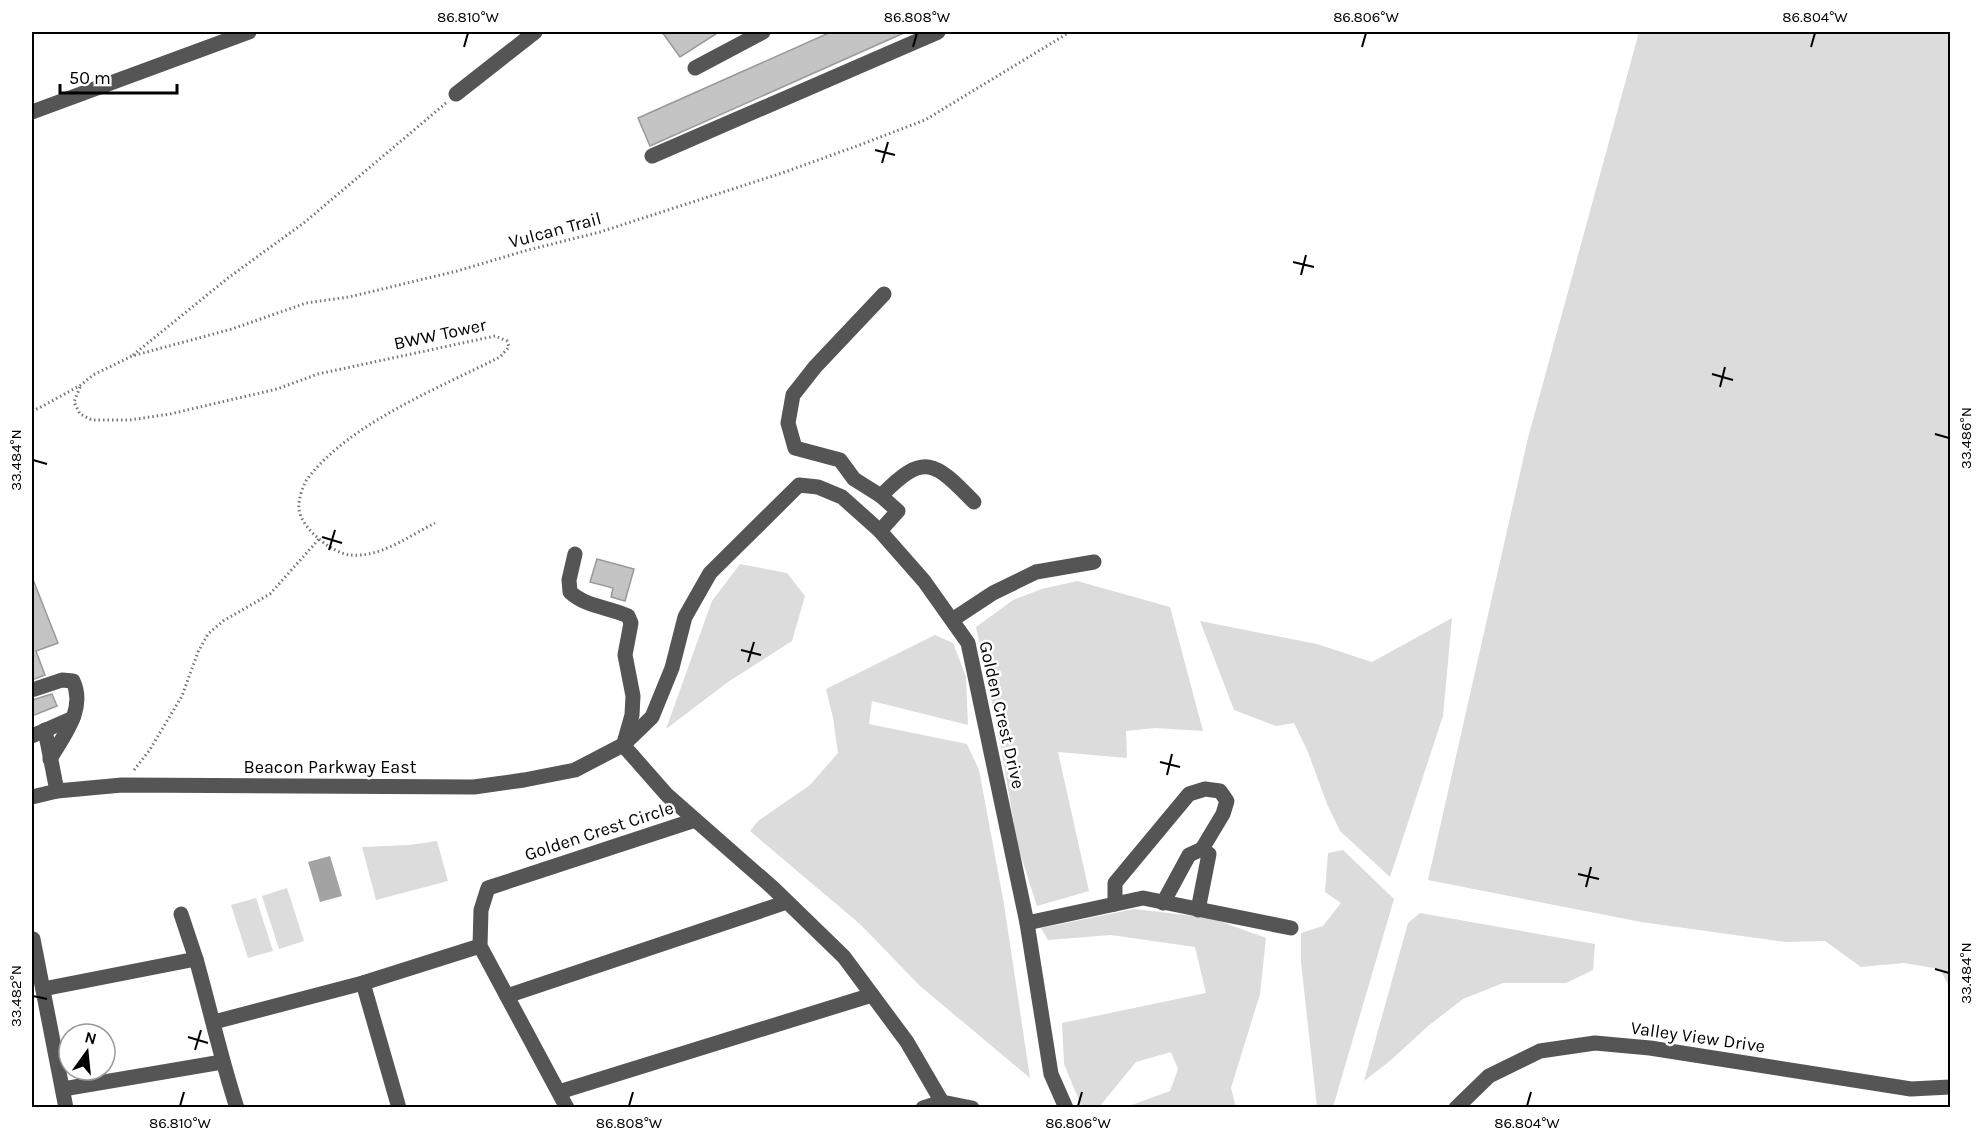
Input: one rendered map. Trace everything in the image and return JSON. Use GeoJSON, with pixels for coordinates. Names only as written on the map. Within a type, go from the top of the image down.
{"type":"FeatureCollection","features":[{"type":"Feature","properties":{"kind":"street"},"geometry":{"type":"LineString","coordinates":[[32,112],[249,32]]}},
{"type":"Feature","properties":{"kind":"street"},"geometry":{"type":"LineString","coordinates":[[456,94],[535,32]]}},
{"type":"Feature","properties":{"kind":"street"},"geometry":{"type":"LineString","coordinates":[[695,68],[763,32]]}},
{"type":"Feature","properties":{"kind":"street"},"geometry":{"type":"LineString","coordinates":[[652,156],[938,32]]}},
{"type":"Feature","properties":{"kind":"street"},"geometry":{"type":"LineString","coordinates":[[880,531],[898,511],[881,496],[854,479],[840,460],[795,448],[788,423],[794,395],[815,367],[884,294]]}},
{"type":"Feature","properties":{"kind":"street"},"geometry":{"type":"LineString","coordinates":[[881,496],[899,477],[915,469],[928,466],[950,477],[974,502]]}},
{"type":"Feature","properties":{"kind":"street","name":"Golden Crest Drive"},"geometry":{"type":"LineString","coordinates":[[799,485],[818,487],[842,496],[880,531],[924,581],[968,643],[1027,923],[1051,1074],[1066,1107]]}},
{"type":"Feature","properties":{"kind":"street","name":"Beacon Parkway East"},"geometry":{"type":"LineString","coordinates":[[32,797],[57,791],[122,785],[474,787],[575,770],[623,745],[652,717],[672,668],[685,617],[710,573],[799,485]]}},
{"type":"Feature","properties":{"kind":"street"},"geometry":{"type":"LineString","coordinates":[[575,554],[569,580],[570,592],[578,599],[595,606],[614,609],[628,616],[631,624],[625,656],[633,696],[632,716],[623,745],[660,788],[695,820]]}},
{"type":"Feature","properties":{"kind":"street"},"geometry":{"type":"LineString","coordinates":[[952,620],[993,593],[1036,572],[1094,562]]}},
{"type":"Feature","properties":{"kind":"street"},"geometry":{"type":"LineString","coordinates":[[32,690],[62,680],[73,681],[78,690],[78,703],[73,718],[50,759]]}},
{"type":"Feature","properties":{"kind":"street"},"geometry":{"type":"LineString","coordinates":[[57,791],[50,759],[38,733],[73,718]]}},
{"type":"Feature","properties":{"kind":"street"},"geometry":{"type":"LineString","coordinates":[[1114,904],[1115,883],[1189,794],[1205,789],[1220,791],[1227,801],[1223,814],[1202,849],[1189,855],[1163,903]]}},
{"type":"Feature","properties":{"kind":"street","name":"Golden Crest Circle"},"geometry":{"type":"LineString","coordinates":[[567,1107],[480,946],[481,910],[488,888],[695,820],[787,902],[844,957],[907,1042],[942,1102]]}},
{"type":"Feature","properties":{"kind":"street"},"geometry":{"type":"LineString","coordinates":[[1198,910],[1209,855],[1202,849]]}},
{"type":"Feature","properties":{"kind":"street"},"geometry":{"type":"LineString","coordinates":[[1027,923],[1143,898],[1291,928]]}},
{"type":"Feature","properties":{"kind":"street"},"geometry":{"type":"LineString","coordinates":[[507,996],[787,902]]}},
{"type":"Feature","properties":{"kind":"street"},"geometry":{"type":"LineString","coordinates":[[181,914],[214,1022],[222,1062],[237,1107]]}},
{"type":"Feature","properties":{"kind":"street"},"geometry":{"type":"LineString","coordinates":[[33,939],[66,1107]]}},
{"type":"Feature","properties":{"kind":"street"},"geometry":{"type":"LineString","coordinates":[[214,1022],[363,983],[480,946]]}},
{"type":"Feature","properties":{"kind":"street"},"geometry":{"type":"LineString","coordinates":[[43,989],[195,959]]}},
{"type":"Feature","properties":{"kind":"street"},"geometry":{"type":"LineString","coordinates":[[363,983],[399,1107]]}},
{"type":"Feature","properties":{"kind":"street"},"geometry":{"type":"LineString","coordinates":[[559,1092],[872,995]]}},
{"type":"Feature","properties":{"kind":"street","name":"Valley View Drive"},"geometry":{"type":"LineString","coordinates":[[1456,1107],[1489,1076],[1540,1051],[1595,1043],[1650,1048],[1911,1089],[1950,1087]]}},
{"type":"Feature","properties":{"kind":"street"},"geometry":{"type":"LineString","coordinates":[[63,1089],[222,1062]]}},
{"type":"Feature","properties":{"kind":"street"},"geometry":{"type":"LineString","coordinates":[[923,1107],[942,1102],[972,1107]]}},
{"type":"Feature","properties":{"kind":"path","name":"Vulcan Trail"},"geometry":{"type":"LineString","coordinates":[[32,411],[81,386],[93,375],[132,356],[232,329],[306,303],[349,297],[457,271],[600,232],[782,173],[925,120],[1070,32]]}},
{"type":"Feature","properties":{"kind":"path"},"geometry":{"type":"LineString","coordinates":[[132,356],[228,278],[305,222],[456,94]]}},
{"type":"Feature","properties":{"kind":"path","name":"BWW Tower"},"geometry":{"type":"LineString","coordinates":[[81,386],[74,402],[80,414],[92,420],[130,420],[170,414],[277,389],[318,374],[495,336],[507,340],[508,347],[500,357],[376,420],[324,458],[306,481],[299,508],[305,524],[319,539],[329,548],[349,555],[372,553],[392,546],[435,523]]}},
{"type":"Feature","properties":{"kind":"path"},"geometry":{"type":"LineString","coordinates":[[122,785],[149,751],[182,696],[198,652],[208,634],[223,621],[270,594],[319,539]]}},
{"type":"Feature","properties":{"kind":"shaded area"},"geometry":{"type":"Polygon","coordinates":[[[1639,32],[1950,32],[1950,989],[1940,969],[1904,963],[1861,967],[1825,941],[1786,942],[1641,922],[1428,880],[1528,438],[1639,32]]]}},
{"type":"Feature","properties":{"kind":"shaded area"},"geometry":{"type":"Polygon","coordinates":[[[740,564],[787,573],[805,596],[792,641],[728,682],[666,729],[712,601],[740,564]]]}},
{"type":"Feature","properties":{"kind":"shaded area"},"geometry":{"type":"Polygon","coordinates":[[[1077,581],[1170,607],[1203,731],[1155,728],[1126,731],[1127,758],[1058,752],[1089,891],[1037,906],[1018,847],[998,731],[976,627],[1013,600],[1042,589],[1077,581]]]}},
{"type":"Feature","properties":{"kind":"shaded area"},"geometry":{"type":"Polygon","coordinates":[[[1452,618],[1443,716],[1390,877],[1340,831],[1294,723],[1276,726],[1234,710],[1200,621],[1317,644],[1372,662],[1452,618]]]}},
{"type":"Feature","properties":{"kind":"shaded area"},"geometry":{"type":"Polygon","coordinates":[[[935,635],[953,643],[966,677],[968,725],[872,701],[869,724],[967,744],[979,770],[1004,904],[1030,1078],[920,986],[861,925],[750,831],[758,821],[810,785],[838,753],[826,689],[935,635]]]}},
{"type":"Feature","properties":{"kind":"shaded area"},"geometry":{"type":"Polygon","coordinates":[[[437,841],[448,881],[376,900],[362,847],[437,841]]]}},
{"type":"Feature","properties":{"kind":"shaded area"},"geometry":{"type":"Polygon","coordinates":[[[1343,850],[1394,899],[1333,1107],[1317,1107],[1301,962],[1301,933],[1323,926],[1341,903],[1325,892],[1328,853],[1343,850]]]}},
{"type":"Feature","properties":{"kind":"shaded area"},"geometry":{"type":"Polygon","coordinates":[[[330,856],[342,896],[320,902],[308,862],[330,856]]]}},
{"type":"Feature","properties":{"kind":"shaded area"},"geometry":{"type":"Polygon","coordinates":[[[287,888],[304,941],[279,949],[262,896],[287,888]]]}},
{"type":"Feature","properties":{"kind":"shaded area"},"geometry":{"type":"Polygon","coordinates":[[[256,898],[273,951],[248,958],[231,905],[256,898]]]}},
{"type":"Feature","properties":{"kind":"shaded area"},"geometry":{"type":"Polygon","coordinates":[[[1134,909],[1211,918],[1266,938],[1260,994],[1231,1088],[1236,1107],[1126,1107],[1170,1091],[1178,1069],[1171,1052],[1136,1062],[1099,1107],[1081,1105],[1064,1064],[1062,1023],[1206,993],[1195,947],[1111,935],[1048,940],[1041,928],[1134,909]]]}},
{"type":"Feature","properties":{"kind":"shaded area"},"geometry":{"type":"Polygon","coordinates":[[[1420,913],[1595,944],[1593,970],[1566,983],[1503,983],[1463,999],[1364,1081],[1408,923],[1420,913]]]}},
{"type":"Feature","properties":{"kind":"building"},"geometry":{"type":"Polygon","coordinates":[[[662,32],[719,32],[680,57],[662,32]]]}},
{"type":"Feature","properties":{"kind":"building"},"geometry":{"type":"Polygon","coordinates":[[[831,32],[906,32],[650,146],[638,118],[831,32]]]}},
{"type":"Feature","properties":{"kind":"building"},"geometry":{"type":"Polygon","coordinates":[[[597,559],[634,569],[625,601],[611,597],[613,588],[590,582],[597,559]]]}},
{"type":"Feature","properties":{"kind":"building"},"geometry":{"type":"Polygon","coordinates":[[[32,577],[58,643],[36,651],[45,675],[32,680],[32,577]]]}},
{"type":"Feature","properties":{"kind":"building"},"geometry":{"type":"Polygon","coordinates":[[[52,694],[57,706],[32,716],[32,700],[52,694]]]}}]}
